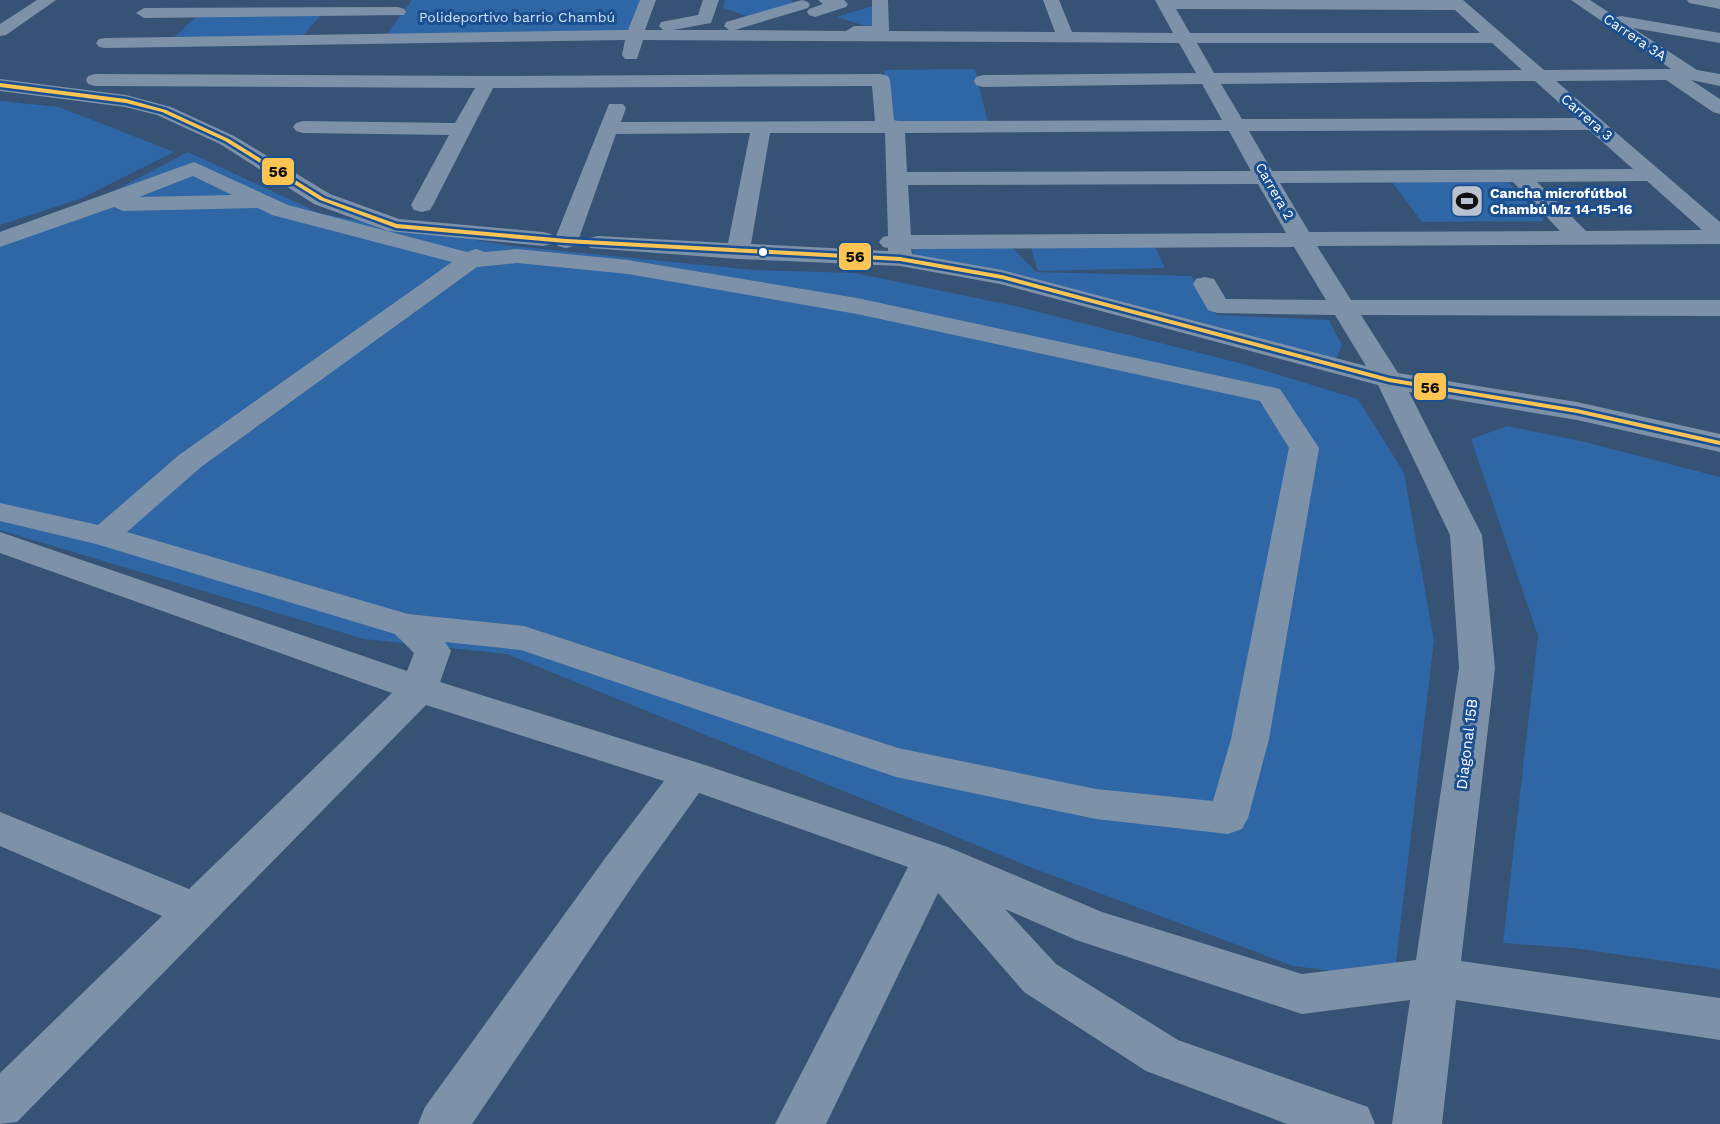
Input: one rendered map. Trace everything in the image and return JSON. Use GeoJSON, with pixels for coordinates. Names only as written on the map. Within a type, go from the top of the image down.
{"type":"FeatureCollection","features":[{"type":"Feature","properties":{"kind":"street"},"geometry":{"type":"LineString","coordinates":[[0,31],[48,0]]}},
{"type":"Feature","properties":{"kind":"street"},"geometry":{"type":"LineString","coordinates":[[88,58],[160,0]]}},
{"type":"Feature","properties":{"kind":"street"},"geometry":{"type":"LineString","coordinates":[[566,241],[625,81],[635,35],[648,0]]}},
{"type":"Feature","properties":{"kind":"street"},"geometry":{"type":"LineString","coordinates":[[805,16],[713,32],[650,30],[705,19],[718,7],[752,20],[805,16],[881,31],[880,0]]}},
{"type":"Feature","properties":{"kind":"street"},"geometry":{"type":"LineString","coordinates":[[1051,0],[1066,38]]}},
{"type":"Feature","properties":{"kind":"street","name":"Carrera 3A"},"geometry":{"type":"LineString","coordinates":[[1579,0],[1691,74]]}},
{"type":"Feature","properties":{"kind":"street"},"geometry":{"type":"LineString","coordinates":[[1695,0],[1720,4]]}},
{"type":"Feature","properties":{"kind":"street"},"geometry":{"type":"LineString","coordinates":[[1164,2],[1456,2]]}},
{"type":"Feature","properties":{"kind":"street","name":"Carrera 2"},"geometry":{"type":"LineString","coordinates":[[1164,2],[1389,380]]}},
{"type":"Feature","properties":{"kind":"street","name":"Carrera 3"},"geometry":{"type":"LineString","coordinates":[[1456,2],[1720,236]]}},
{"type":"Feature","properties":{"kind":"street"},"geometry":{"type":"LineString","coordinates":[[144,13],[403,6]]}},
{"type":"Feature","properties":{"kind":"street"},"geometry":{"type":"LineString","coordinates":[[343,81],[403,6]]}},
{"type":"Feature","properties":{"kind":"street"},"geometry":{"type":"LineString","coordinates":[[713,32],[752,20],[805,16],[844,21],[876,31]]}},
{"type":"Feature","properties":{"kind":"street"},"geometry":{"type":"LineString","coordinates":[[1608,19],[1720,38]]}},
{"type":"Feature","properties":{"kind":"street"},"geometry":{"type":"LineString","coordinates":[[105,43],[635,35],[1186,39],[1497,38]]}},
{"type":"Feature","properties":{"kind":"street"},"geometry":{"type":"LineString","coordinates":[[972,38],[994,126]]}},
{"type":"Feature","properties":{"kind":"street"},"geometry":{"type":"LineString","coordinates":[[983,81],[1691,74],[1720,80]]}},
{"type":"Feature","properties":{"kind":"street","name":"Carrera 3A"},"geometry":{"type":"LineString","coordinates":[[1671,75],[1720,108]]}},
{"type":"Feature","properties":{"kind":"street"},"geometry":{"type":"LineString","coordinates":[[0,86],[62,82],[881,80],[890,126],[896,178],[900,251]]}},
{"type":"Feature","properties":{"kind":"street"},"geometry":{"type":"LineString","coordinates":[[62,82],[164,111],[227,140],[322,199],[396,226],[485,250],[566,241],[900,251],[1304,240],[1720,236]]}},
{"type":"Feature","properties":{"kind":"street"},"geometry":{"type":"LineString","coordinates":[[422,205],[487,82]]}},
{"type":"Feature","properties":{"kind":"street"},"geometry":{"type":"LineString","coordinates":[[608,128],[1594,124]]}},
{"type":"Feature","properties":{"kind":"street"},"geometry":{"type":"LineString","coordinates":[[303,127],[463,129]]}},
{"type":"Feature","properties":{"kind":"street"},"geometry":{"type":"LineString","coordinates":[[740,246],[760,127]]}},
{"type":"Feature","properties":{"kind":"street"},"geometry":{"type":"LineString","coordinates":[[0,232],[93,205],[171,170],[227,140]]}},
{"type":"Feature","properties":{"kind":"street"},"geometry":{"type":"LineString","coordinates":[[0,240],[68,217],[194,168],[280,210],[517,256],[628,267],[857,306],[1270,395],[1304,448],[1250,740],[1228,818],[1096,804],[896,762],[524,638],[407,626],[104,536],[0,512]]}},
{"type":"Feature","properties":{"kind":"street"},"geometry":{"type":"LineString","coordinates":[[1519,176],[1580,238]]}},
{"type":"Feature","properties":{"kind":"street"},"geometry":{"type":"LineString","coordinates":[[896,178],[1653,176]]}},
{"type":"Feature","properties":{"kind":"street"},"geometry":{"type":"LineString","coordinates":[[93,205],[322,199]]}},
{"type":"Feature","properties":{"kind":"street"},"geometry":{"type":"LineString","coordinates":[[104,536],[190,461],[485,250]]}},
{"type":"Feature","properties":{"kind":"street"},"geometry":{"type":"LineString","coordinates":[[900,251],[1389,380],[1576,411],[1720,442]]}},
{"type":"Feature","properties":{"kind":"street"},"geometry":{"type":"LineString","coordinates":[[1204,284],[1217,305],[1221,306],[1720,309]]}},
{"type":"Feature","properties":{"kind":"street","name":"Diagonal 15B"},"geometry":{"type":"LineString","coordinates":[[1389,380],[1466,536],[1477,668],[1417,1124]]}},
{"type":"Feature","properties":{"kind":"street"},"geometry":{"type":"LineString","coordinates":[[0,542],[419,689],[691,775],[933,859],[1092,927],[1302,994],[1436,977],[1720,1019]]}},
{"type":"Feature","properties":{"kind":"street"},"geometry":{"type":"LineString","coordinates":[[0,1107],[419,689],[433,651],[407,626]]}},
{"type":"Feature","properties":{"kind":"street"},"geometry":{"type":"LineString","coordinates":[[443,1124],[621,869],[691,775]]}},
{"type":"Feature","properties":{"kind":"street"},"geometry":{"type":"LineString","coordinates":[[0,828],[195,911]]}},
{"type":"Feature","properties":{"kind":"street"},"geometry":{"type":"LineString","coordinates":[[800,1124],[933,859]]}},
{"type":"Feature","properties":{"kind":"street"},"geometry":{"type":"LineString","coordinates":[[933,859],[1040,978],[1068,996],[1163,1056],[1350,1124]]}},
{"type":"Feature","properties":{"kind":"green space","name":"Polideportivo barrio Chambú"},"geometry":{"type":"Polygon","coordinates":[[[412,0],[642,0],[628,34],[386,35],[412,0]]]}},
{"type":"Feature","properties":{"kind":"green space"},"geometry":{"type":"Polygon","coordinates":[[[725,0],[792,0],[792,6],[753,18],[723,8],[725,0]]]}},
{"type":"Feature","properties":{"kind":"green space"},"geometry":{"type":"Polygon","coordinates":[[[875,5],[875,29],[837,17],[875,5]]]}},
{"type":"Feature","properties":{"kind":"green space"},"geometry":{"type":"Polygon","coordinates":[[[323,13],[300,39],[170,41],[199,14],[323,13]]]}},
{"type":"Feature","properties":{"kind":"green space"},"geometry":{"type":"Polygon","coordinates":[[[975,69],[988,123],[888,124],[884,70],[975,69]]]}},
{"type":"Feature","properties":{"kind":"green space"},"geometry":{"type":"Polygon","coordinates":[[[0,101],[59,107],[174,152],[80,199],[0,225],[0,101]]]}},
{"type":"Feature","properties":{"kind":"green space"},"geometry":{"type":"Polygon","coordinates":[[[188,152],[321,214],[512,246],[753,270],[855,273],[1015,306],[1243,364],[1358,399],[1404,473],[1434,640],[1394,979],[1293,966],[1035,869],[507,654],[364,639],[0,530],[0,231],[89,204],[188,152]]]}},
{"type":"Feature","properties":{"kind":"green space","name":"Cancha microfútbol Chambú Mz 14-15-16"},"geometry":{"type":"Polygon","coordinates":[[[1507,181],[1544,221],[1422,222],[1392,182],[1507,181]]]}},
{"type":"Feature","properties":{"kind":"green space"},"geometry":{"type":"Polygon","coordinates":[[[1153,242],[1165,268],[1038,271],[1030,245],[1153,242]]]}},
{"type":"Feature","properties":{"kind":"green space"},"geometry":{"type":"Polygon","coordinates":[[[913,246],[1012,247],[1036,272],[1191,276],[1216,315],[1329,320],[1342,345],[1336,359],[912,260],[913,246]]]}},
{"type":"Feature","properties":{"kind":"green space"},"geometry":{"type":"Polygon","coordinates":[[[1507,426],[1581,441],[1720,477],[1720,969],[1573,948],[1503,943],[1538,636],[1471,439],[1507,426]]]}},
{"type":"Feature","properties":{"kind":"transit line","name":"56"},"geometry":{"type":"LineString","coordinates":[[0,85],[126,101],[164,111],[227,140],[322,199],[396,226],[566,241],[900,259],[1002,277],[1389,380],[1577,411],[1720,443]]}},
{"type":"Feature","properties":{"kind":"place","name":"Cancha microfútbol Chambú Mz 14-15-16"},"geometry":{"type":"Point","coordinates":[1467,201]}}]}
